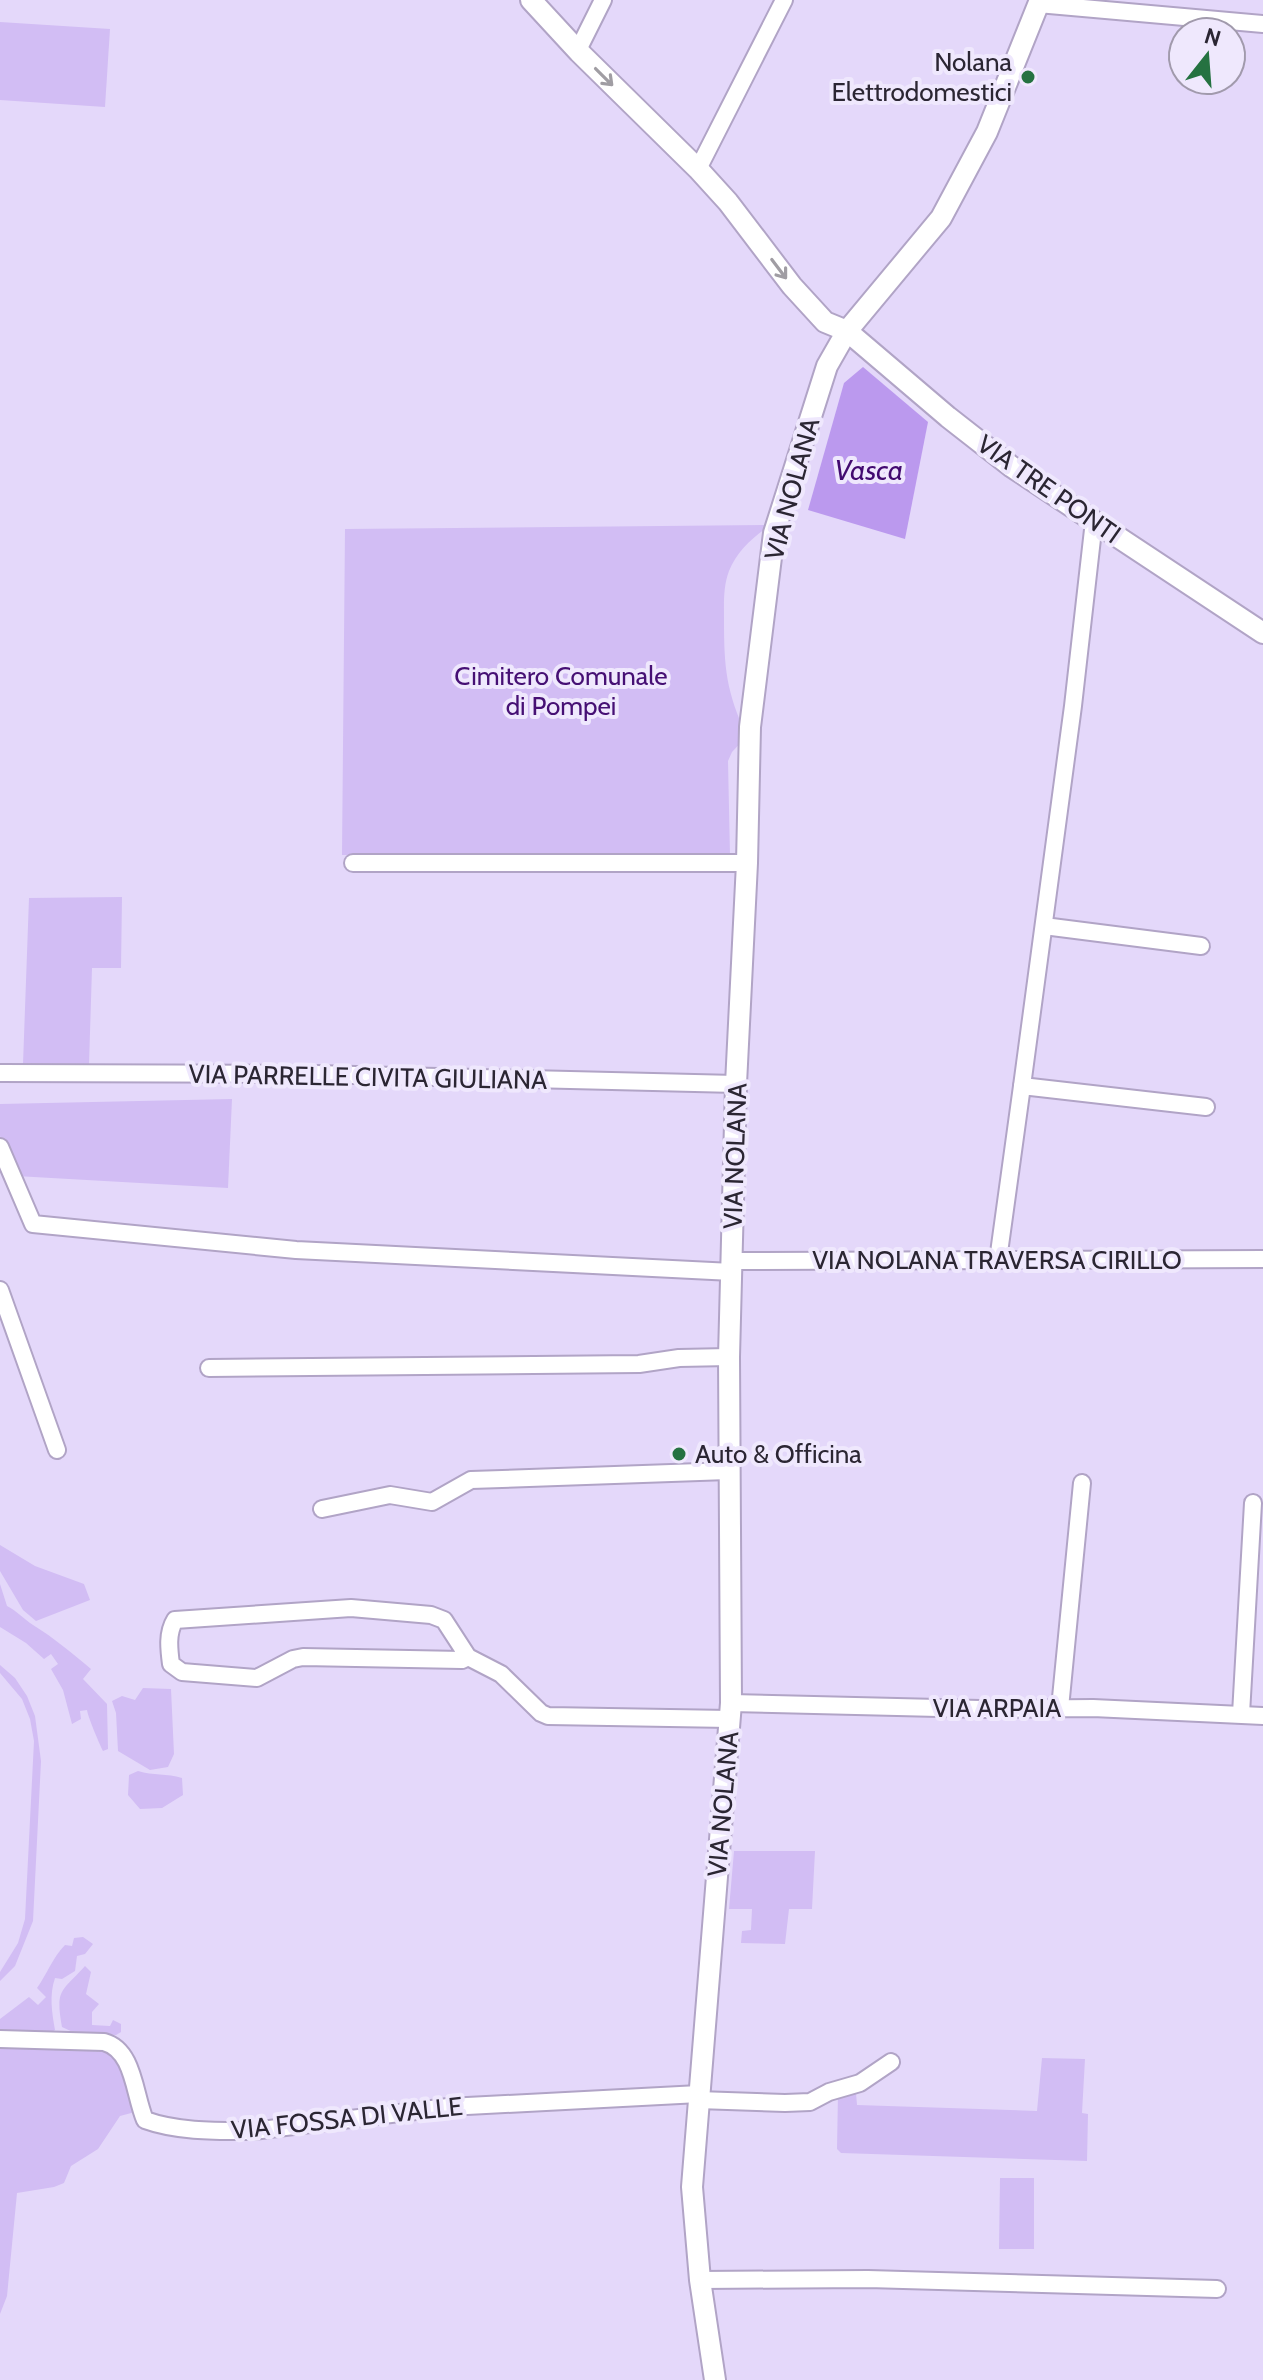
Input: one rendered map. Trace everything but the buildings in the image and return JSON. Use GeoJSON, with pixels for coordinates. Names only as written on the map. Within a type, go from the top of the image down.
{"type":"FeatureCollection","features":[{"type":"Feature","properties":{"kind":"street","name":"VIA TRE PONTI"},"geometry":{"type":"LineString","coordinates":[[531,0],[698,169],[825,322],[847,331],[1012,467],[1263,633]]}},
{"type":"Feature","properties":{"kind":"street"},"geometry":{"type":"LineString","coordinates":[[578,50],[603,0]]}},
{"type":"Feature","properties":{"kind":"street"},"geometry":{"type":"LineString","coordinates":[[698,169],[784,0]]}},
{"type":"Feature","properties":{"kind":"street"},"geometry":{"type":"LineString","coordinates":[[1039,2],[1263,24]]}},
{"type":"Feature","properties":{"kind":"street","name":"VIA NOLANA"},"geometry":{"type":"LineString","coordinates":[[715,2380],[700,2280],[692,2187],[730,1711],[729,1357],[736,1084],[750,727],[774,533],[827,366],[847,331],[941,218],[987,132],[1039,2]]}},
{"type":"Feature","properties":{"kind":"street"},"geometry":{"type":"LineString","coordinates":[[998,1260],[1073,706],[1094,521]]}},
{"type":"Feature","properties":{"kind":"street"},"geometry":{"type":"LineString","coordinates":[[353,863],[747,863]]}},
{"type":"Feature","properties":{"kind":"street"},"geometry":{"type":"LineString","coordinates":[[1044,926],[1201,946]]}},
{"type":"Feature","properties":{"kind":"street","name":"VIA PARRELLE CIVITA GIULIANA"},"geometry":{"type":"LineString","coordinates":[[0,1073],[315,1074],[736,1084]]}},
{"type":"Feature","properties":{"kind":"street"},"geometry":{"type":"LineString","coordinates":[[1022,1086],[1206,1107]]}},
{"type":"Feature","properties":{"kind":"street","name":"VIA NOLANA TRAVERSA CIRILLO"},"geometry":{"type":"LineString","coordinates":[[0,1147],[33,1224],[296,1250],[732,1266],[998,1260],[1263,1259]]}},
{"type":"Feature","properties":{"kind":"street"},"geometry":{"type":"LineString","coordinates":[[1,1297],[57,1450]]}},
{"type":"Feature","properties":{"kind":"street"},"geometry":{"type":"LineString","coordinates":[[209,1368],[639,1364],[679,1358],[729,1357]]}},
{"type":"Feature","properties":{"kind":"street"},"geometry":{"type":"LineString","coordinates":[[322,1509],[390,1495],[432,1502],[471,1480],[728,1471]]}},
{"type":"Feature","properties":{"kind":"street"},"geometry":{"type":"LineString","coordinates":[[1060,1708],[1082,1483]]}},
{"type":"Feature","properties":{"kind":"street"},"geometry":{"type":"LineString","coordinates":[[1241,1714],[1253,1503]]}},
{"type":"Feature","properties":{"kind":"street"},"geometry":{"type":"LineString","coordinates":[[351,1608],[431,1615],[444,1620],[468,1657],[462,1660],[303,1657],[257,1678],[182,1672],[171,1664],[169,1645],[175,1620],[351,1608]]}},
{"type":"Feature","properties":{"kind":"street","name":"VIA ARPAIA"},"geometry":{"type":"LineString","coordinates":[[468,1657],[501,1674],[541,1713],[548,1716],[1060,1708],[1263,1716]]}},
{"type":"Feature","properties":{"kind":"street","name":"VIA FOSSA DI VALLE"},"geometry":{"type":"LineString","coordinates":[[0,2039],[104,2042],[114,2045],[127,2061],[145,2120],[161,2126],[221,2131],[253,2131],[448,2107],[699,2097]]}},
{"type":"Feature","properties":{"kind":"street"},"geometry":{"type":"LineString","coordinates":[[699,2097],[810,2102],[829,2092],[860,2083],[891,2062]]}},
{"type":"Feature","properties":{"kind":"street"},"geometry":{"type":"LineString","coordinates":[[700,2280],[868,2279],[1217,2289]]}},
{"type":"Feature","properties":{"kind":"green space"},"geometry":{"type":"Polygon","coordinates":[[[0,22],[110,29],[105,107],[0,100],[0,22]]]}},
{"type":"Feature","properties":{"kind":"green space","name":"Cimitero Comunale di Pompei"},"geometry":{"type":"Polygon","coordinates":[[[771,525],[741,551],[729,571],[725,589],[726,666],[735,706],[747,736],[728,761],[730,855],[342,855],[345,529],[771,525]]]}},
{"type":"Feature","properties":{"kind":"green space"},"geometry":{"type":"Polygon","coordinates":[[[122,897],[121,968],[92,968],[89,1065],[23,1064],[29,898],[122,897]]]}},
{"type":"Feature","properties":{"kind":"green space"},"geometry":{"type":"Polygon","coordinates":[[[232,1099],[228,1188],[16,1176],[0,1136],[0,1104],[232,1099]]]}},
{"type":"Feature","properties":{"kind":"green space"},"geometry":{"type":"Polygon","coordinates":[[[0,1545],[35,1566],[84,1584],[90,1600],[36,1621],[23,1610],[0,1571],[0,1545]]]}},
{"type":"Feature","properties":{"kind":"green space"},"geometry":{"type":"Polygon","coordinates":[[[0,1584],[7,1606],[91,1669],[83,1679],[107,1704],[108,1749],[103,1751],[87,1710],[80,1711],[81,1719],[72,1724],[63,1690],[51,1669],[58,1664],[51,1654],[44,1659],[0,1627],[0,1584]]]}},
{"type":"Feature","properties":{"kind":"green space"},"geometry":{"type":"Polygon","coordinates":[[[0,1665],[15,1678],[27,1696],[35,1716],[41,1761],[33,1921],[15,1966],[0,1981],[0,1972],[18,1943],[25,1919],[34,1741],[22,1699],[0,1673],[0,1665]]]}},
{"type":"Feature","properties":{"kind":"green space"},"geometry":{"type":"Polygon","coordinates":[[[143,1688],[171,1689],[174,1754],[168,1767],[150,1770],[118,1751],[116,1713],[112,1701],[122,1696],[135,1700],[143,1688]]]}},
{"type":"Feature","properties":{"kind":"green space"},"geometry":{"type":"Polygon","coordinates":[[[138,1771],[182,1778],[183,1795],[162,1808],[140,1809],[128,1795],[129,1775],[138,1771]]]}},
{"type":"Feature","properties":{"kind":"green space"},"geometry":{"type":"Polygon","coordinates":[[[734,1851],[815,1851],[812,1909],[789,1909],[785,1944],[741,1943],[742,1931],[751,1930],[752,1909],[729,1909],[734,1851]]]}},
{"type":"Feature","properties":{"kind":"green space"},"geometry":{"type":"Polygon","coordinates":[[[83,1937],[93,1944],[85,1954],[77,1956],[75,1971],[62,1979],[55,1978],[53,1984],[55,2030],[50,2033],[0,2032],[0,2019],[29,1997],[38,2005],[46,1997],[37,1988],[54,1960],[65,1945],[72,1946],[74,1938],[83,1937]]]}},
{"type":"Feature","properties":{"kind":"green space"},"geometry":{"type":"Polygon","coordinates":[[[85,1966],[91,1972],[86,1994],[99,2004],[92,2012],[92,2025],[110,2026],[113,2020],[121,2024],[121,2032],[116,2035],[77,2034],[62,2027],[60,1997],[85,1966]]]}},
{"type":"Feature","properties":{"kind":"green space"},"geometry":{"type":"Polygon","coordinates":[[[0,2043],[101,2045],[121,2061],[135,2112],[120,2116],[98,2149],[71,2166],[64,2183],[17,2193],[7,2296],[0,2314],[0,2043]]]}},
{"type":"Feature","properties":{"kind":"green space"},"geometry":{"type":"Polygon","coordinates":[[[1042,2058],[1085,2059],[1082,2113],[1088,2114],[1087,2161],[841,2153],[837,2149],[838,2093],[856,2093],[857,2105],[1037,2111],[1042,2058]]]}},
{"type":"Feature","properties":{"kind":"green space"},"geometry":{"type":"Polygon","coordinates":[[[1000,2178],[1034,2178],[1034,2249],[999,2249],[1000,2178]]]}},
{"type":"Feature","properties":{"kind":"water","name":"Vasca"},"geometry":{"type":"Polygon","coordinates":[[[863,367],[928,422],[905,539],[808,510],[844,383],[863,367]]]}},
{"type":"Feature","properties":{"kind":"place","name":"Nolana Elettrodomestici"},"geometry":{"type":"Point","coordinates":[1028,77]}},
{"type":"Feature","properties":{"kind":"place","name":"Auto & Officina"},"geometry":{"type":"Point","coordinates":[679,1454]}}]}
